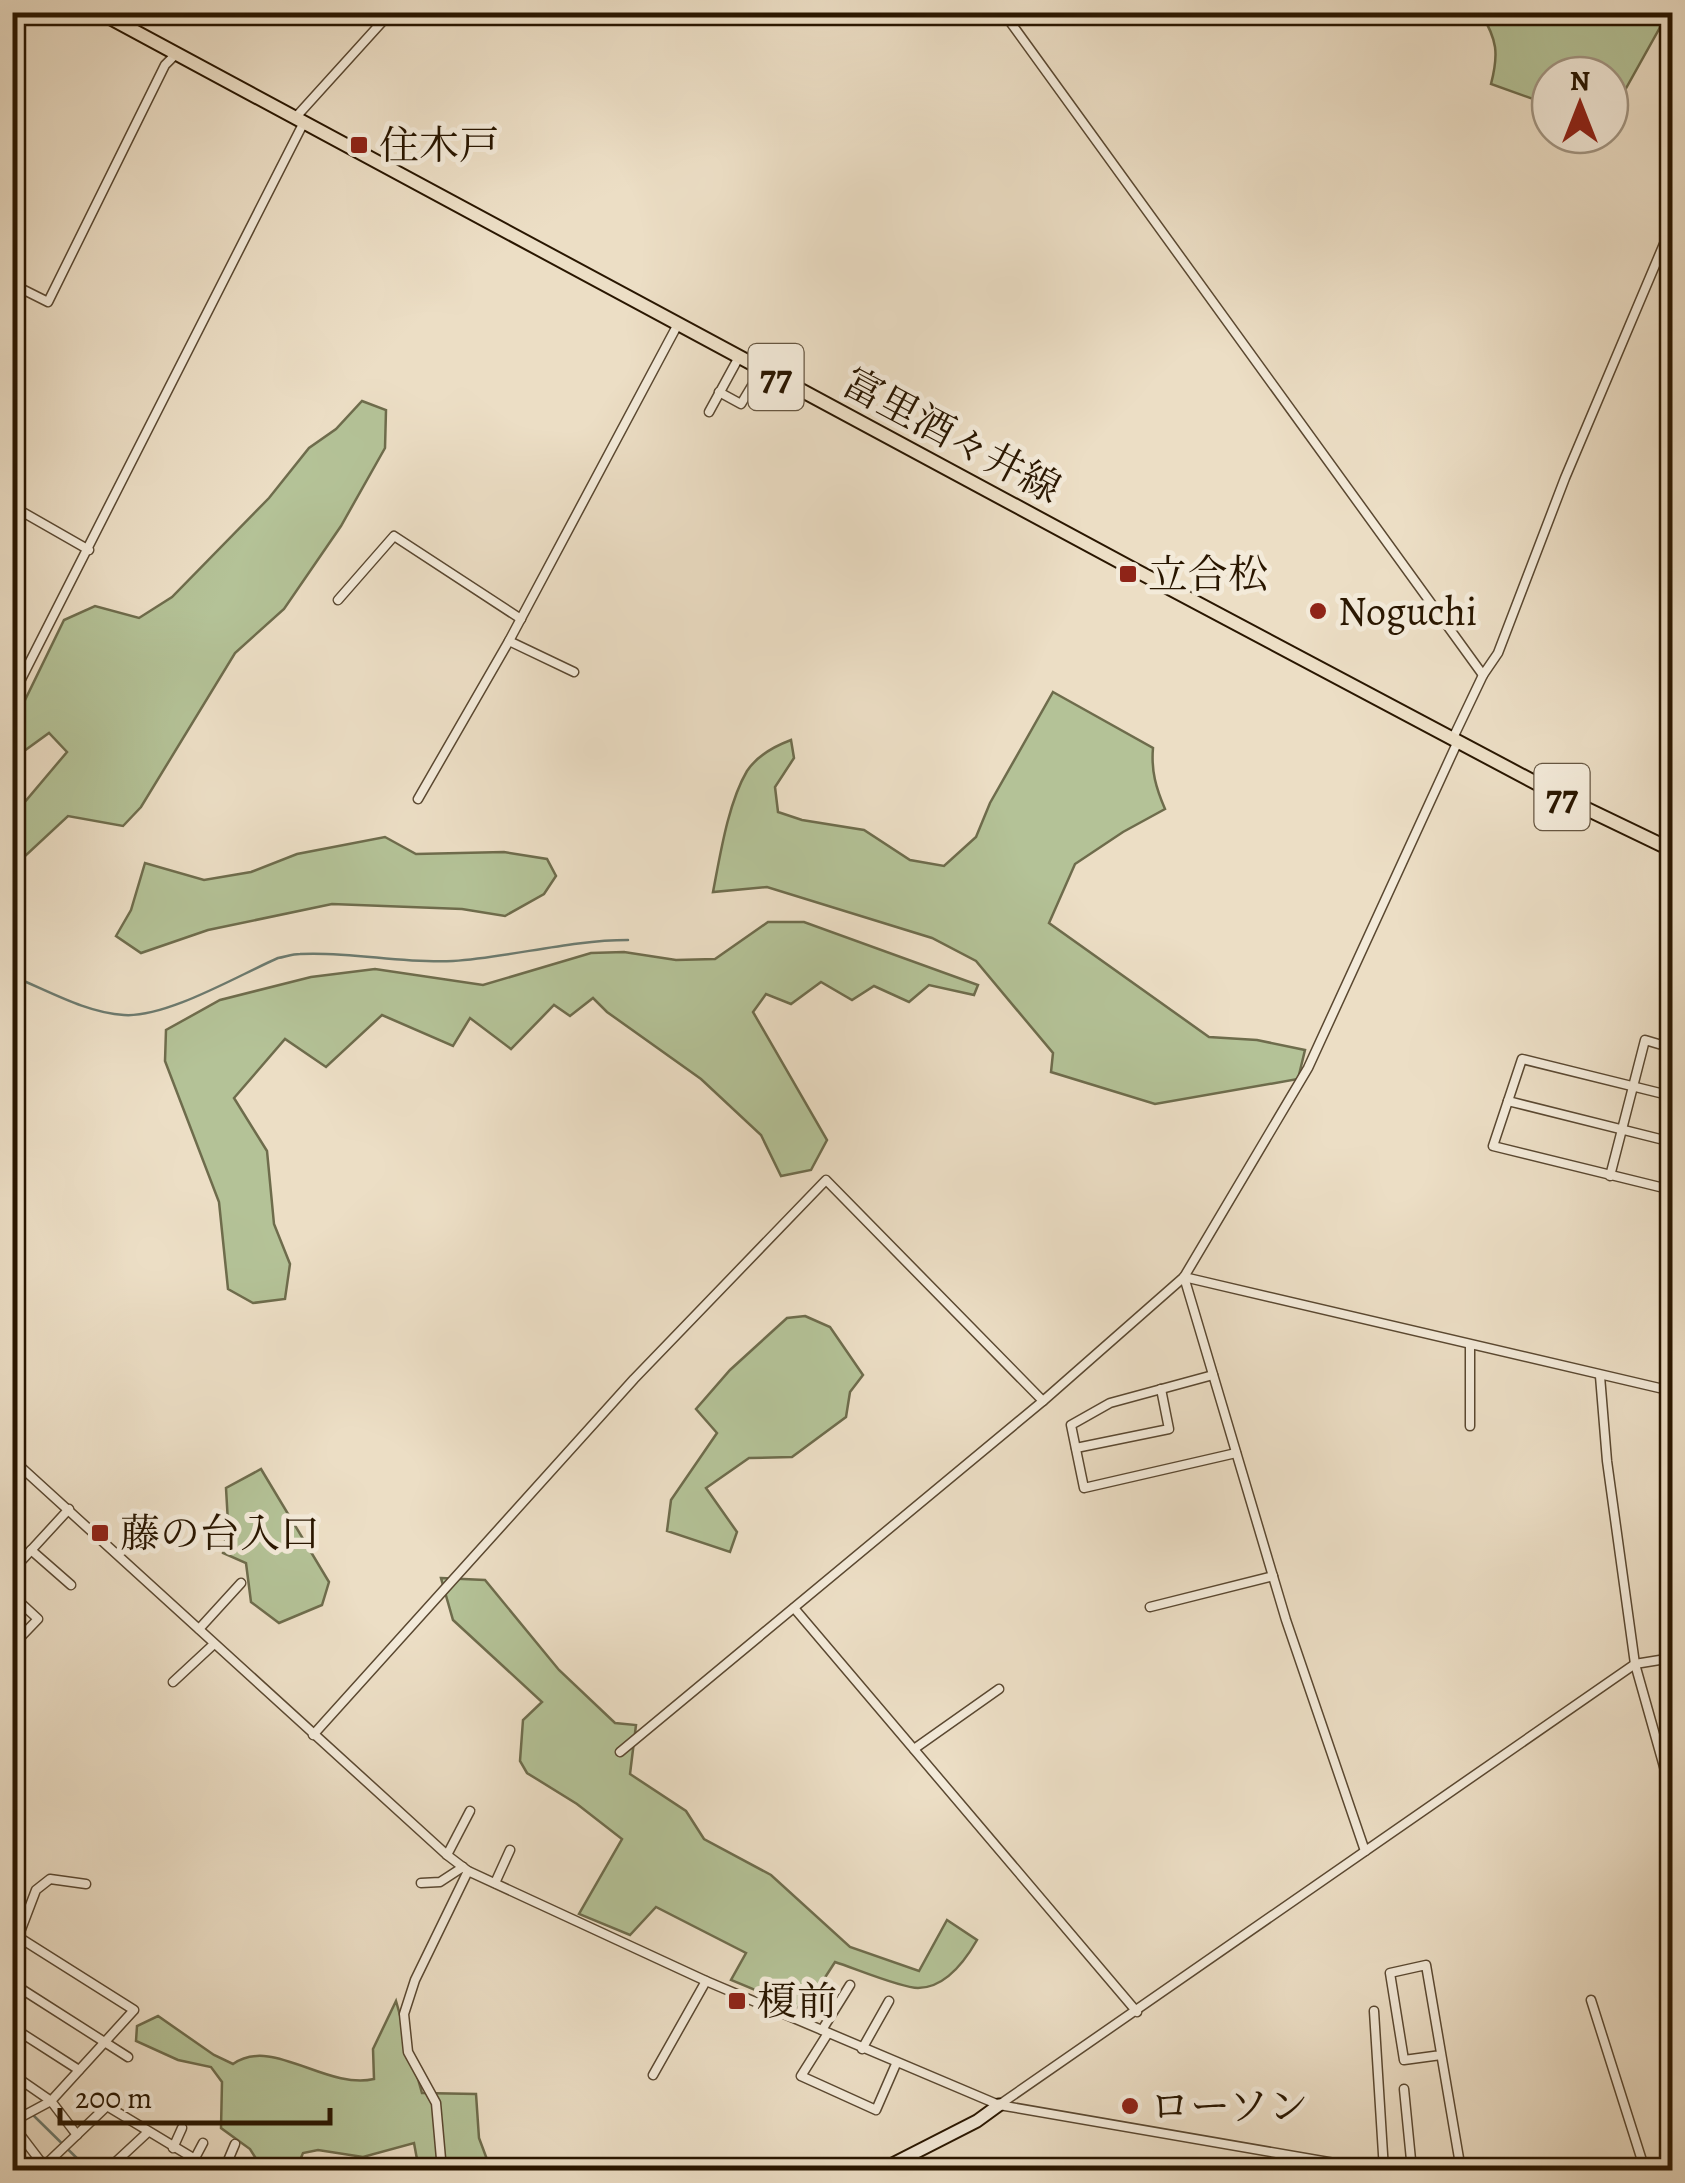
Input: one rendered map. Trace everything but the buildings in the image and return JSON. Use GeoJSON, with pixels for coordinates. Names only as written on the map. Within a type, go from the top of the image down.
{"type":"FeatureCollection","features":[{"type":"Feature","properties":{"kind":"main road","name":"富里酒々井線"},"geometry":{"type":"LineString","coordinates":[[100,12],[1568,800],[1672,850]]}},
{"type":"Feature","properties":{"kind":"street"},"geometry":{"type":"LineString","coordinates":[[12,697],[89,550],[300,120],[391,12]]}},
{"type":"Feature","properties":{"kind":"street"},"geometry":{"type":"LineString","coordinates":[[1003,12],[1483,675]]}},
{"type":"Feature","properties":{"kind":"street"},"geometry":{"type":"LineString","coordinates":[[12,284],[48,302],[165,65],[177,53]]}},
{"type":"Feature","properties":{"kind":"street"},"geometry":{"type":"LineString","coordinates":[[620,1752],[1043,1402],[1184,1277],[1308,1068],[1483,675],[1498,653],[1672,225]]}},
{"type":"Feature","properties":{"kind":"street"},"geometry":{"type":"LineString","coordinates":[[418,799],[509,640],[678,324]]}},
{"type":"Feature","properties":{"kind":"street"},"geometry":{"type":"LineString","coordinates":[[708,412],[739,357]]}},
{"type":"Feature","properties":{"kind":"street"},"geometry":{"type":"LineString","coordinates":[[720,392],[740,404],[762,369]]}},
{"type":"Feature","properties":{"kind":"street"},"geometry":{"type":"LineString","coordinates":[[12,506],[89,550]]}},
{"type":"Feature","properties":{"kind":"street"},"geometry":{"type":"LineString","coordinates":[[338,600],[394,536],[520,619]]}},
{"type":"Feature","properties":{"kind":"street"},"geometry":{"type":"LineString","coordinates":[[509,640],[574,672]]}},
{"type":"Feature","properties":{"kind":"street"},"geometry":{"type":"LineString","coordinates":[[1610,1176],[1645,1040],[1672,1048]]}},
{"type":"Feature","properties":{"kind":"street"},"geometry":{"type":"LineString","coordinates":[[1672,1096],[1522,1059],[1493,1146],[1672,1190]]}},
{"type":"Feature","properties":{"kind":"street"},"geometry":{"type":"LineString","coordinates":[[1508,1102],[1672,1142]]}},
{"type":"Feature","properties":{"kind":"street"},"geometry":{"type":"LineString","coordinates":[[313,1735],[634,1380],[826,1180],[1043,1402]]}},
{"type":"Feature","properties":{"kind":"street"},"geometry":{"type":"LineString","coordinates":[[1184,1277],[1672,1391]]}},
{"type":"Feature","properties":{"kind":"street"},"geometry":{"type":"LineString","coordinates":[[1184,1277],[1272,1576],[1364,1851]]}},
{"type":"Feature","properties":{"kind":"street"},"geometry":{"type":"LineString","coordinates":[[1470,1345],[1470,1426]]}},
{"type":"Feature","properties":{"kind":"street"},"geometry":{"type":"LineString","coordinates":[[12,1360],[20,1352]]}},
{"type":"Feature","properties":{"kind":"street"},"geometry":{"type":"LineString","coordinates":[[1213,1375],[1110,1403],[1071,1425],[1084,1488],[1236,1453]]}},
{"type":"Feature","properties":{"kind":"street"},"geometry":{"type":"LineString","coordinates":[[1600,1376],[1607,1461],[1635,1664],[1672,1795]]}},
{"type":"Feature","properties":{"kind":"street"},"geometry":{"type":"LineString","coordinates":[[1076,1448],[1169,1429],[1160,1389]]}},
{"type":"Feature","properties":{"kind":"street"},"geometry":{"type":"LineString","coordinates":[[12,1459],[313,1735],[466,1869],[706,1981],[999,2105],[1375,2170]]}},
{"type":"Feature","properties":{"kind":"street"},"geometry":{"type":"LineString","coordinates":[[12,1571],[69,1509]]}},
{"type":"Feature","properties":{"kind":"street"},"geometry":{"type":"LineString","coordinates":[[31,1550],[71,1584]]}},
{"type":"Feature","properties":{"kind":"street"},"geometry":{"type":"LineString","coordinates":[[1150,1607],[1272,1576]]}},
{"type":"Feature","properties":{"kind":"street"},"geometry":{"type":"LineString","coordinates":[[199,1629],[241,1583]]}},
{"type":"Feature","properties":{"kind":"street"},"geometry":{"type":"LineString","coordinates":[[12,1595],[38,1619],[12,1646]]}},
{"type":"Feature","properties":{"kind":"street"},"geometry":{"type":"LineString","coordinates":[[794,1608],[1137,2012]]}},
{"type":"Feature","properties":{"kind":"street"},"geometry":{"type":"LineString","coordinates":[[174,1682],[214,1644]]}},
{"type":"Feature","properties":{"kind":"street"},"geometry":{"type":"LineString","coordinates":[[881,2170],[977,2120],[1635,1664],[1672,1658]]}},
{"type":"Feature","properties":{"kind":"street"},"geometry":{"type":"LineString","coordinates":[[914,1749],[999,1688]]}},
{"type":"Feature","properties":{"kind":"street"},"geometry":{"type":"LineString","coordinates":[[447,1856],[470,1811]]}},
{"type":"Feature","properties":{"kind":"street"},"geometry":{"type":"LineString","coordinates":[[495,1884],[510,1850]]}},
{"type":"Feature","properties":{"kind":"street"},"geometry":{"type":"LineString","coordinates":[[420,1884],[440,1882],[466,1869]]}},
{"type":"Feature","properties":{"kind":"street"},"geometry":{"type":"LineString","coordinates":[[442,2170],[436,2103],[408,2052],[404,2014],[415,1980],[466,1869]]}},
{"type":"Feature","properties":{"kind":"street"},"geometry":{"type":"LineString","coordinates":[[12,1953],[16,1934],[36,1890],[50,1879],[86,1884]]}},
{"type":"Feature","properties":{"kind":"street"},"geometry":{"type":"LineString","coordinates":[[16,1934],[134,2010],[51,2101],[12,2123],[42,2168],[107,2106],[213,2170]]}},
{"type":"Feature","properties":{"kind":"street"},"geometry":{"type":"LineString","coordinates":[[1441,2054],[1404,2060],[1390,1973],[1426,1964],[1441,2054],[1460,2170]]}},
{"type":"Feature","properties":{"kind":"street"},"geometry":{"type":"LineString","coordinates":[[653,2075],[706,1981]]}},
{"type":"Feature","properties":{"kind":"street"},"geometry":{"type":"LineString","coordinates":[[12,1983],[128,2057]]}},
{"type":"Feature","properties":{"kind":"street"},"geometry":{"type":"LineString","coordinates":[[850,1985],[801,2076],[876,2110],[896,2064]]}},
{"type":"Feature","properties":{"kind":"street"},"geometry":{"type":"LineString","coordinates":[[1591,2000],[1644,2170]]}},
{"type":"Feature","properties":{"kind":"street"},"geometry":{"type":"LineString","coordinates":[[862,2048],[889,2002]]}},
{"type":"Feature","properties":{"kind":"street"},"geometry":{"type":"LineString","coordinates":[[1374,2012],[1384,2170]]}},
{"type":"Feature","properties":{"kind":"street"},"geometry":{"type":"LineString","coordinates":[[12,2027],[79,2070]]}},
{"type":"Feature","properties":{"kind":"street"},"geometry":{"type":"LineString","coordinates":[[12,2074],[51,2101],[77,2135]]}},
{"type":"Feature","properties":{"kind":"street"},"geometry":{"type":"LineString","coordinates":[[1404,2089],[1412,2170]]}},
{"type":"Feature","properties":{"kind":"street"},"geometry":{"type":"LineString","coordinates":[[173,2148],[182,2128]]}},
{"type":"Feature","properties":{"kind":"street"},"geometry":{"type":"LineString","coordinates":[[107,2170],[148,2132]]}},
{"type":"Feature","properties":{"kind":"street"},"geometry":{"type":"LineString","coordinates":[[194,2160],[203,2143]]}},
{"type":"Feature","properties":{"kind":"street"},"geometry":{"type":"LineString","coordinates":[[224,2170],[236,2144]]}},
{"type":"Feature","properties":{"kind":"green space"},"geometry":{"type":"Polygon","coordinates":[[[1481,13],[1668,13],[1630,81],[1630,55],[1530,55],[1530,98],[1491,84],[1495,47],[1481,13]]]}},
{"type":"Feature","properties":{"kind":"green space"},"geometry":{"type":"Polygon","coordinates":[[[362,401],[386,410],[385,448],[341,526],[284,609],[235,653],[141,807],[123,826],[68,816],[23,858],[13,838],[13,816],[67,752],[49,733],[13,759],[13,713],[25,700],[64,620],[95,606],[139,618],[172,597],[269,498],[309,448],[336,429],[362,401]]]}},
{"type":"Feature","properties":{"kind":"green space"},"geometry":{"type":"Polygon","coordinates":[[[1053,692],[1153,748],[1155,779],[1165,809],[1075,864],[1049,923],[1209,1037],[1257,1040],[1305,1050],[1298,1079],[1155,1104],[1051,1072],[1053,1053],[976,961],[932,938],[767,887],[713,892],[740,784],[756,761],[791,740],[794,758],[775,787],[778,812],[864,830],[910,860],[944,866],[976,837],[990,803],[1053,692]]]}},
{"type":"Feature","properties":{"kind":"green space"},"geometry":{"type":"Polygon","coordinates":[[[385,837],[416,854],[504,852],[547,859],[556,876],[544,894],[505,916],[462,909],[332,904],[208,930],[141,953],[116,936],[131,910],[145,863],[204,880],[251,872],[297,854],[385,837]]]}},
{"type":"Feature","properties":{"kind":"green space"},"geometry":{"type":"Polygon","coordinates":[[[768,922],[804,922],[978,985],[974,995],[929,985],[909,1002],[874,986],[852,1000],[821,982],[791,1004],[766,994],[753,1012],[827,1140],[811,1170],[781,1176],[761,1135],[701,1079],[593,998],[570,1016],[554,1005],[511,1049],[470,1018],[453,1046],[382,1015],[326,1067],[285,1039],[234,1098],[267,1151],[274,1224],[290,1264],[285,1299],[253,1303],[228,1289],[219,1202],[165,1061],[166,1030],[220,1000],[311,977],[375,969],[483,985],[591,953],[715,959],[768,922]]]}},
{"type":"Feature","properties":{"kind":"green space"},"geometry":{"type":"Polygon","coordinates":[[[805,1316],[830,1327],[863,1375],[850,1392],[846,1417],[792,1457],[749,1458],[706,1488],[737,1532],[730,1552],[667,1531],[671,1500],[717,1433],[696,1409],[730,1370],[787,1318],[805,1316]]]}},
{"type":"Feature","properties":{"kind":"green space"},"geometry":{"type":"Polygon","coordinates":[[[261,1469],[329,1582],[322,1605],[279,1623],[251,1602],[246,1563],[223,1553],[228,1523],[226,1488],[261,1469]]]}},
{"type":"Feature","properties":{"kind":"green space"},"geometry":{"type":"Polygon","coordinates":[[[441,1578],[485,1580],[559,1670],[615,1723],[636,1725],[630,1774],[686,1811],[704,1839],[771,1875],[850,1947],[919,1971],[947,1920],[977,1940],[967,1956],[945,1978],[918,1988],[835,1962],[804,2010],[731,1980],[746,1953],[656,1907],[630,1935],[579,1914],[622,1839],[577,1804],[527,1773],[520,1761],[523,1720],[542,1702],[453,1620],[441,1578]]]}},
{"type":"Feature","properties":{"kind":"green space"},"geometry":{"type":"Polygon","coordinates":[[[396,2001],[422,2093],[476,2094],[479,2138],[491,2170],[419,2170],[414,2143],[363,2157],[318,2150],[303,2153],[296,2170],[263,2170],[250,2149],[221,2128],[222,2082],[211,2067],[178,2060],[136,2041],[137,2026],[158,2016],[233,2064],[248,2057],[265,2056],[337,2077],[374,2079],[373,2049],[396,2001]]]}},
{"type":"Feature","properties":{"kind":"waterway"},"geometry":{"type":"LineString","coordinates":[[12,976],[95,1010],[124,1015],[180,1003],[294,954],[453,961],[628,940]]}},
{"type":"Feature","properties":{"kind":"waterway"},"geometry":{"type":"LineString","coordinates":[[12,2100],[27,2110]]}},
{"type":"Feature","properties":{"kind":"waterway"},"geometry":{"type":"LineString","coordinates":[[33,2115],[89,2170]]}},
{"type":"Feature","properties":{"kind":"place","name":"住木戸"},"geometry":{"type":"Point","coordinates":[359,145]}},
{"type":"Feature","properties":{"kind":"place","name":"立合松"},"geometry":{"type":"Point","coordinates":[1128,574]}},
{"type":"Feature","properties":{"kind":"place","name":"Noguchi"},"geometry":{"type":"Point","coordinates":[1318,611]}},
{"type":"Feature","properties":{"kind":"place","name":"藤の台入口"},"geometry":{"type":"Point","coordinates":[100,1533]}},
{"type":"Feature","properties":{"kind":"place","name":"榎前"},"geometry":{"type":"Point","coordinates":[737,2001]}},
{"type":"Feature","properties":{"kind":"place","name":"ローソン"},"geometry":{"type":"Point","coordinates":[1130,2106]}}]}
